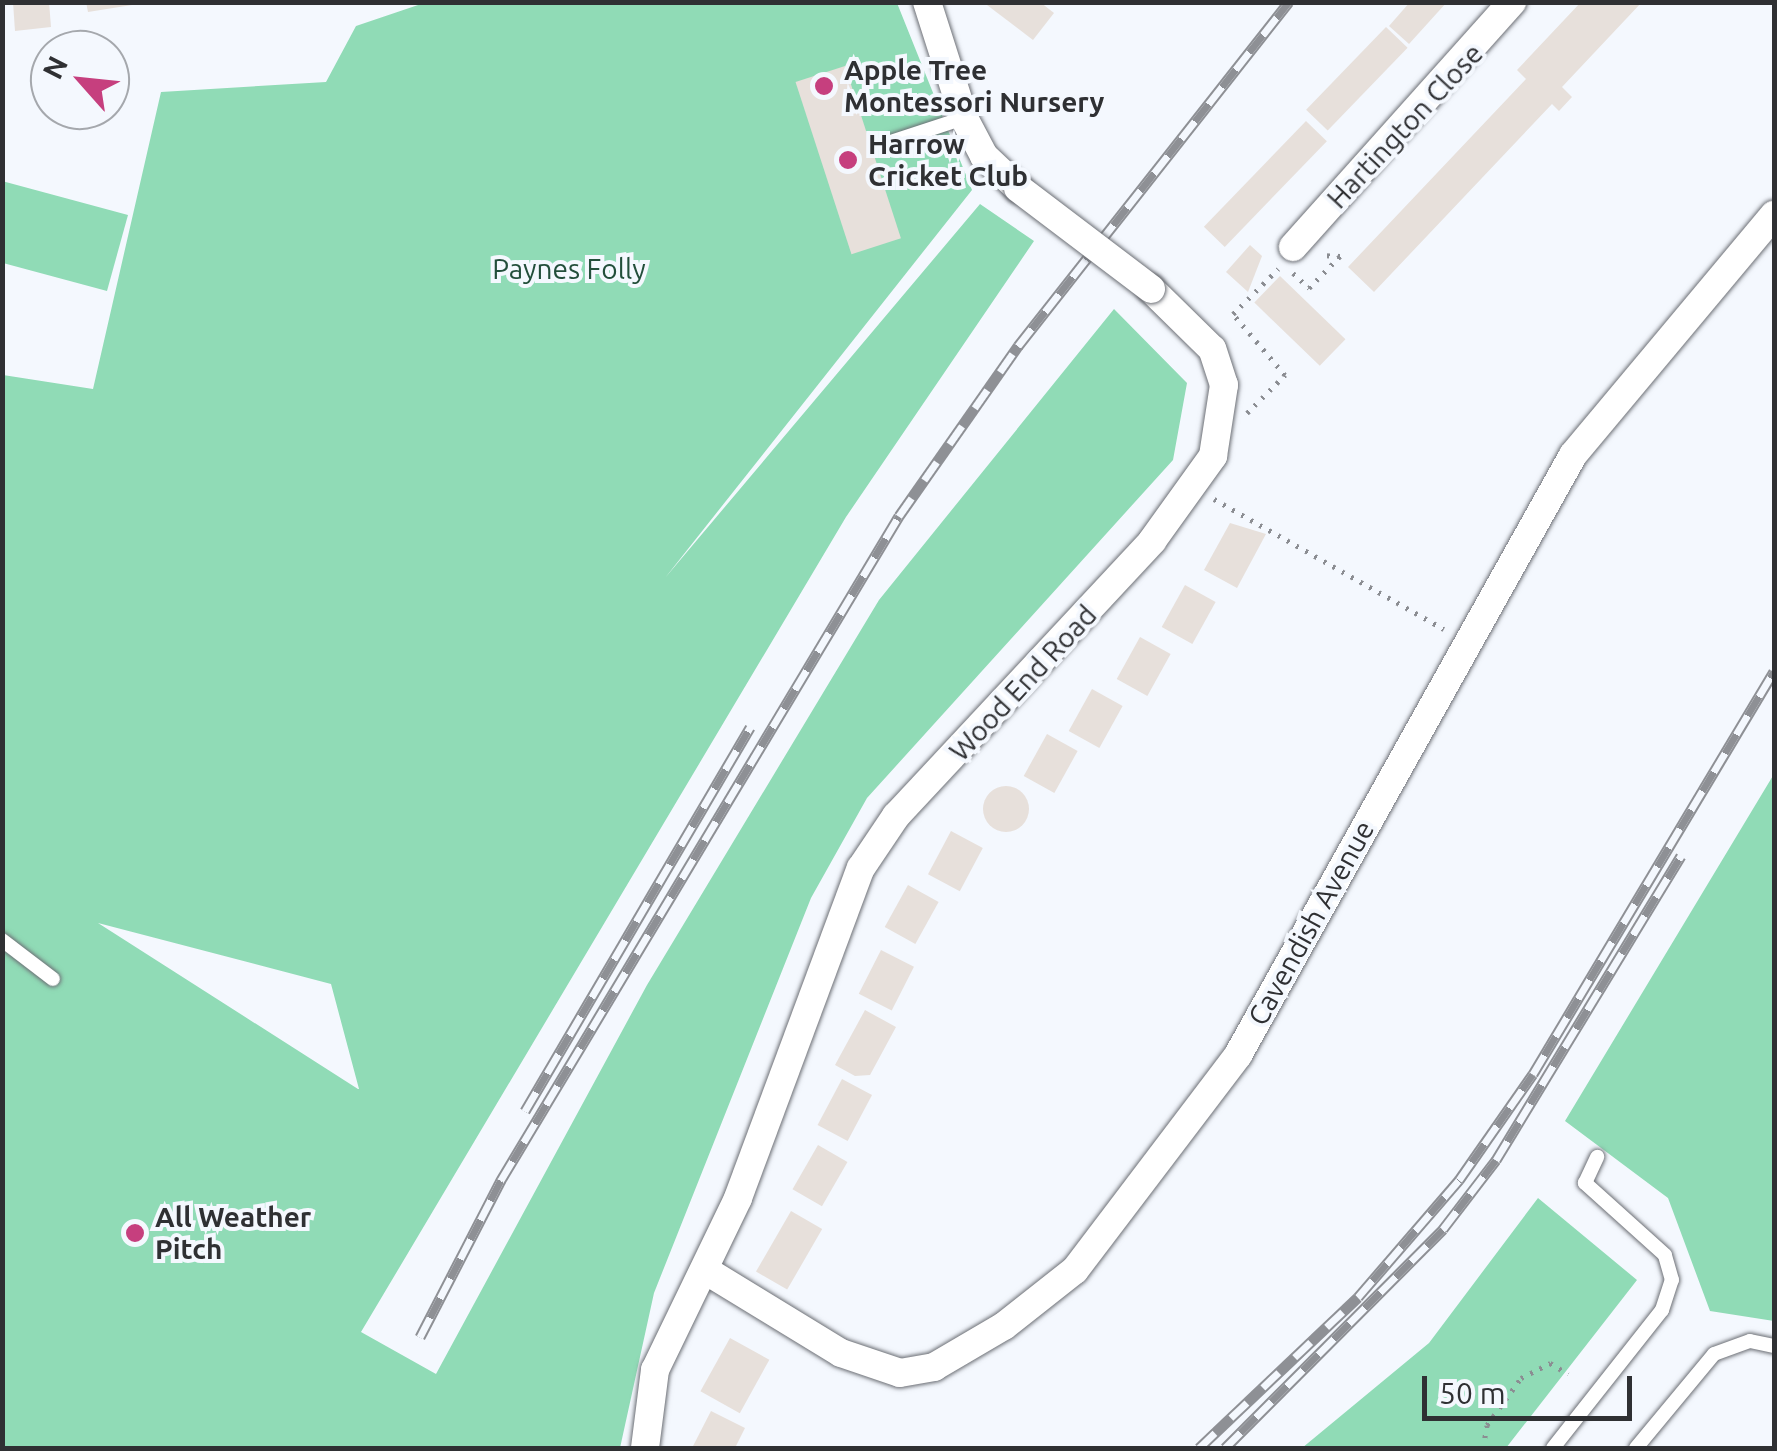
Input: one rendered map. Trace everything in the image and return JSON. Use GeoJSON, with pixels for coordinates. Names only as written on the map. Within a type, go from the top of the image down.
{"type":"FeatureCollection","features":[{"type":"Feature","properties":{"kind":"street","name":"Wood End Road"},"geometry":{"type":"LineString","coordinates":[[645,1448],[655,1370],[705,1270],[861,868],[896,816],[1048,660],[1194,488],[1213,456],[1224,384],[1212,349],[1151,289],[1018,188],[984,156],[964,118],[928,2]]}},
{"type":"Feature","properties":{"kind":"street","name":"Hartington Close"},"geometry":{"type":"LineString","coordinates":[[1297,242],[1512,2]]}},
{"type":"Feature","properties":{"kind":"street","name":"Cavendish Avenue"},"geometry":{"type":"LineString","coordinates":[[705,1270],[841,1352],[900,1373],[934,1367],[1004,1326],[1075,1270],[1238,1056],[1464,640],[1572,455],[1774,215]]}},
{"type":"Feature","properties":{"kind":"lane"},"geometry":{"type":"LineString","coordinates":[[891,142],[964,118]]}},
{"type":"Feature","properties":{"kind":"lane"},"geometry":{"type":"LineString","coordinates":[[2,940],[54,979]]}},
{"type":"Feature","properties":{"kind":"lane"},"geometry":{"type":"LineString","coordinates":[[1553,1448],[1662,1310],[1672,1280],[1665,1256],[1586,1183],[1597,1157]]}},
{"type":"Feature","properties":{"kind":"lane"},"geometry":{"type":"LineString","coordinates":[[1636,1448],[1714,1354],[1750,1341],[1774,1346]]}},
{"type":"Feature","properties":{"kind":"path"},"geometry":{"type":"LineString","coordinates":[[1253,409],[1286,375],[1233,314],[1284,264],[1309,288],[1340,256],[1334,249],[1324,259],[1297,242]]}},
{"type":"Feature","properties":{"kind":"path"},"geometry":{"type":"LineString","coordinates":[[1194,488],[1464,640]]}},
{"type":"Feature","properties":{"kind":"path"},"geometry":{"type":"LineString","coordinates":[[1483,1448],[1487,1425],[1522,1378],[1550,1363],[1568,1374]]}},
{"type":"Feature","properties":{"kind":"green space","name":"Paynes Folly"},"geometry":{"type":"Polygon","coordinates":[[[424,3],[897,3],[972,190],[665,578],[980,204],[1034,241],[846,517],[361,1332],[436,1374],[647,985],[879,600],[1114,309],[1187,383],[1173,460],[867,798],[811,898],[654,1293],[620,1448],[3,1448],[3,375],[93,389],[161,92],[326,82],[356,26],[424,3]],[[98,923],[359,1089],[331,984],[98,923]]]}},
{"type":"Feature","properties":{"kind":"green space"},"geometry":{"type":"Polygon","coordinates":[[[2,181],[128,215],[107,291],[3,263],[2,181]]]}},
{"type":"Feature","properties":{"kind":"green space"},"geometry":{"type":"Polygon","coordinates":[[[1774,774],[1774,1321],[1710,1311],[1668,1198],[1565,1121],[1774,774]]]}},
{"type":"Feature","properties":{"kind":"green space"},"geometry":{"type":"Polygon","coordinates":[[[1538,1198],[1637,1280],[1506,1448],[1302,1448],[1429,1343],[1538,1198]]]}},
{"type":"Feature","properties":{"kind":"building"},"geometry":{"type":"Polygon","coordinates":[[[13,2],[49,2],[51,27],[15,31],[13,2]]]}},
{"type":"Feature","properties":{"kind":"building"},"geometry":{"type":"Polygon","coordinates":[[[86,2],[132,2],[132,5],[88,12],[86,2]]]}},
{"type":"Feature","properties":{"kind":"building"},"geometry":{"type":"Polygon","coordinates":[[[983,2],[1040,2],[1054,13],[1033,40],[983,2]]]}},
{"type":"Feature","properties":{"kind":"building"},"geometry":{"type":"Polygon","coordinates":[[[1410,2],[1447,2],[1409,44],[1389,26],[1410,2]]]}},
{"type":"Feature","properties":{"kind":"building"},"geometry":{"type":"Polygon","coordinates":[[[1581,2],[1642,2],[1562,87],[1572,97],[1559,111],[1552,104],[1374,292],[1348,267],[1526,79],[1517,70],[1581,2]]]}},
{"type":"Feature","properties":{"kind":"building"},"geometry":{"type":"Polygon","coordinates":[[[1386,27],[1408,48],[1328,131],[1306,110],[1386,27]]]}},
{"type":"Feature","properties":{"kind":"building","name":"Harrow Cricket Club"},"geometry":{"type":"Polygon","coordinates":[[[845,66],[901,238],[851,254],[796,82],[845,66]]]}},
{"type":"Feature","properties":{"kind":"building"},"geometry":{"type":"Polygon","coordinates":[[[1306,121],[1327,141],[1225,247],[1204,227],[1306,121]]]}},
{"type":"Feature","properties":{"kind":"building"},"geometry":{"type":"Polygon","coordinates":[[[1250,245],[1262,256],[1248,292],[1226,272],[1250,245]]]}},
{"type":"Feature","properties":{"kind":"building"},"geometry":{"type":"Polygon","coordinates":[[[1280,276],[1345,339],[1320,366],[1254,303],[1280,276]]]}},
{"type":"Feature","properties":{"kind":"building"},"geometry":{"type":"Polygon","coordinates":[[[1230,523],[1266,534],[1237,588],[1204,570],[1230,523]]]}},
{"type":"Feature","properties":{"kind":"building"},"geometry":{"type":"Polygon","coordinates":[[[1185,585],[1216,602],[1192,644],[1162,627],[1185,585]]]}},
{"type":"Feature","properties":{"kind":"building"},"geometry":{"type":"Polygon","coordinates":[[[1140,637],[1171,654],[1147,696],[1117,679],[1140,637]]]}},
{"type":"Feature","properties":{"kind":"building"},"geometry":{"type":"Polygon","coordinates":[[[1092,689],[1123,706],[1099,748],[1069,731],[1092,689]]]}},
{"type":"Feature","properties":{"kind":"building"},"geometry":{"type":"Polygon","coordinates":[[[1047,734],[1078,751],[1054,793],[1024,776],[1047,734]]]}},
{"type":"Feature","properties":{"kind":"building"},"geometry":{"type":"Polygon","coordinates":[[[1006,786],[1023,792],[1029,809],[1023,826],[1006,832],[989,826],[983,809],[989,792],[1006,786]]]}},
{"type":"Feature","properties":{"kind":"building"},"geometry":{"type":"Polygon","coordinates":[[[951,831],[983,848],[960,891],[928,874],[951,831]]]}},
{"type":"Feature","properties":{"kind":"building"},"geometry":{"type":"Polygon","coordinates":[[[908,885],[939,902],[915,944],[885,927],[908,885]]]}},
{"type":"Feature","properties":{"kind":"building"},"geometry":{"type":"Polygon","coordinates":[[[881,950],[914,967],[892,1010],[859,994],[881,950]]]}},
{"type":"Feature","properties":{"kind":"building"},"geometry":{"type":"Polygon","coordinates":[[[865,1010],[896,1027],[870,1075],[855,1076],[835,1065],[865,1010]]]}},
{"type":"Feature","properties":{"kind":"building"},"geometry":{"type":"Polygon","coordinates":[[[842,1079],[872,1095],[848,1141],[818,1125],[842,1079]]]}},
{"type":"Feature","properties":{"kind":"building"},"geometry":{"type":"Polygon","coordinates":[[[818,1145],[847,1162],[822,1206],[792,1189],[818,1145]]]}},
{"type":"Feature","properties":{"kind":"building"},"geometry":{"type":"Polygon","coordinates":[[[791,1211],[822,1229],[787,1290],[756,1272],[791,1211]]]}},
{"type":"Feature","properties":{"kind":"building"},"geometry":{"type":"Polygon","coordinates":[[[730,1338],[769,1360],[740,1413],[700,1391],[730,1338]]]}},
{"type":"Feature","properties":{"kind":"building"},"geometry":{"type":"Polygon","coordinates":[[[711,1411],[745,1428],[735,1448],[692,1448],[711,1411]]]}},
{"type":"Feature","properties":{"kind":"railway"},"geometry":{"type":"LineString","coordinates":[[420,1337],[501,1180],[899,516],[1018,346],[1289,2]]}},
{"type":"Feature","properties":{"kind":"railway"},"geometry":{"type":"LineString","coordinates":[[1199,1448],[1358,1297],[1459,1180],[1533,1074],[1774,672]]}},
{"type":"Feature","properties":{"kind":"railway"},"geometry":{"type":"LineString","coordinates":[[525,1111],[750,727]]}},
{"type":"Feature","properties":{"kind":"railway"},"geometry":{"type":"LineString","coordinates":[[1225,1448],[1443,1229],[1496,1160],[1681,856]]}},
{"type":"Feature","properties":{"kind":"place","name":"Apple Tree Montessori Nursery"},"geometry":{"type":"Point","coordinates":[824,86]}},
{"type":"Feature","properties":{"kind":"place","name":"Harrow Cricket Club"},"geometry":{"type":"Point","coordinates":[848,160]}},
{"type":"Feature","properties":{"kind":"place","name":"All Weather Pitch"},"geometry":{"type":"Point","coordinates":[135,1233]}}]}
